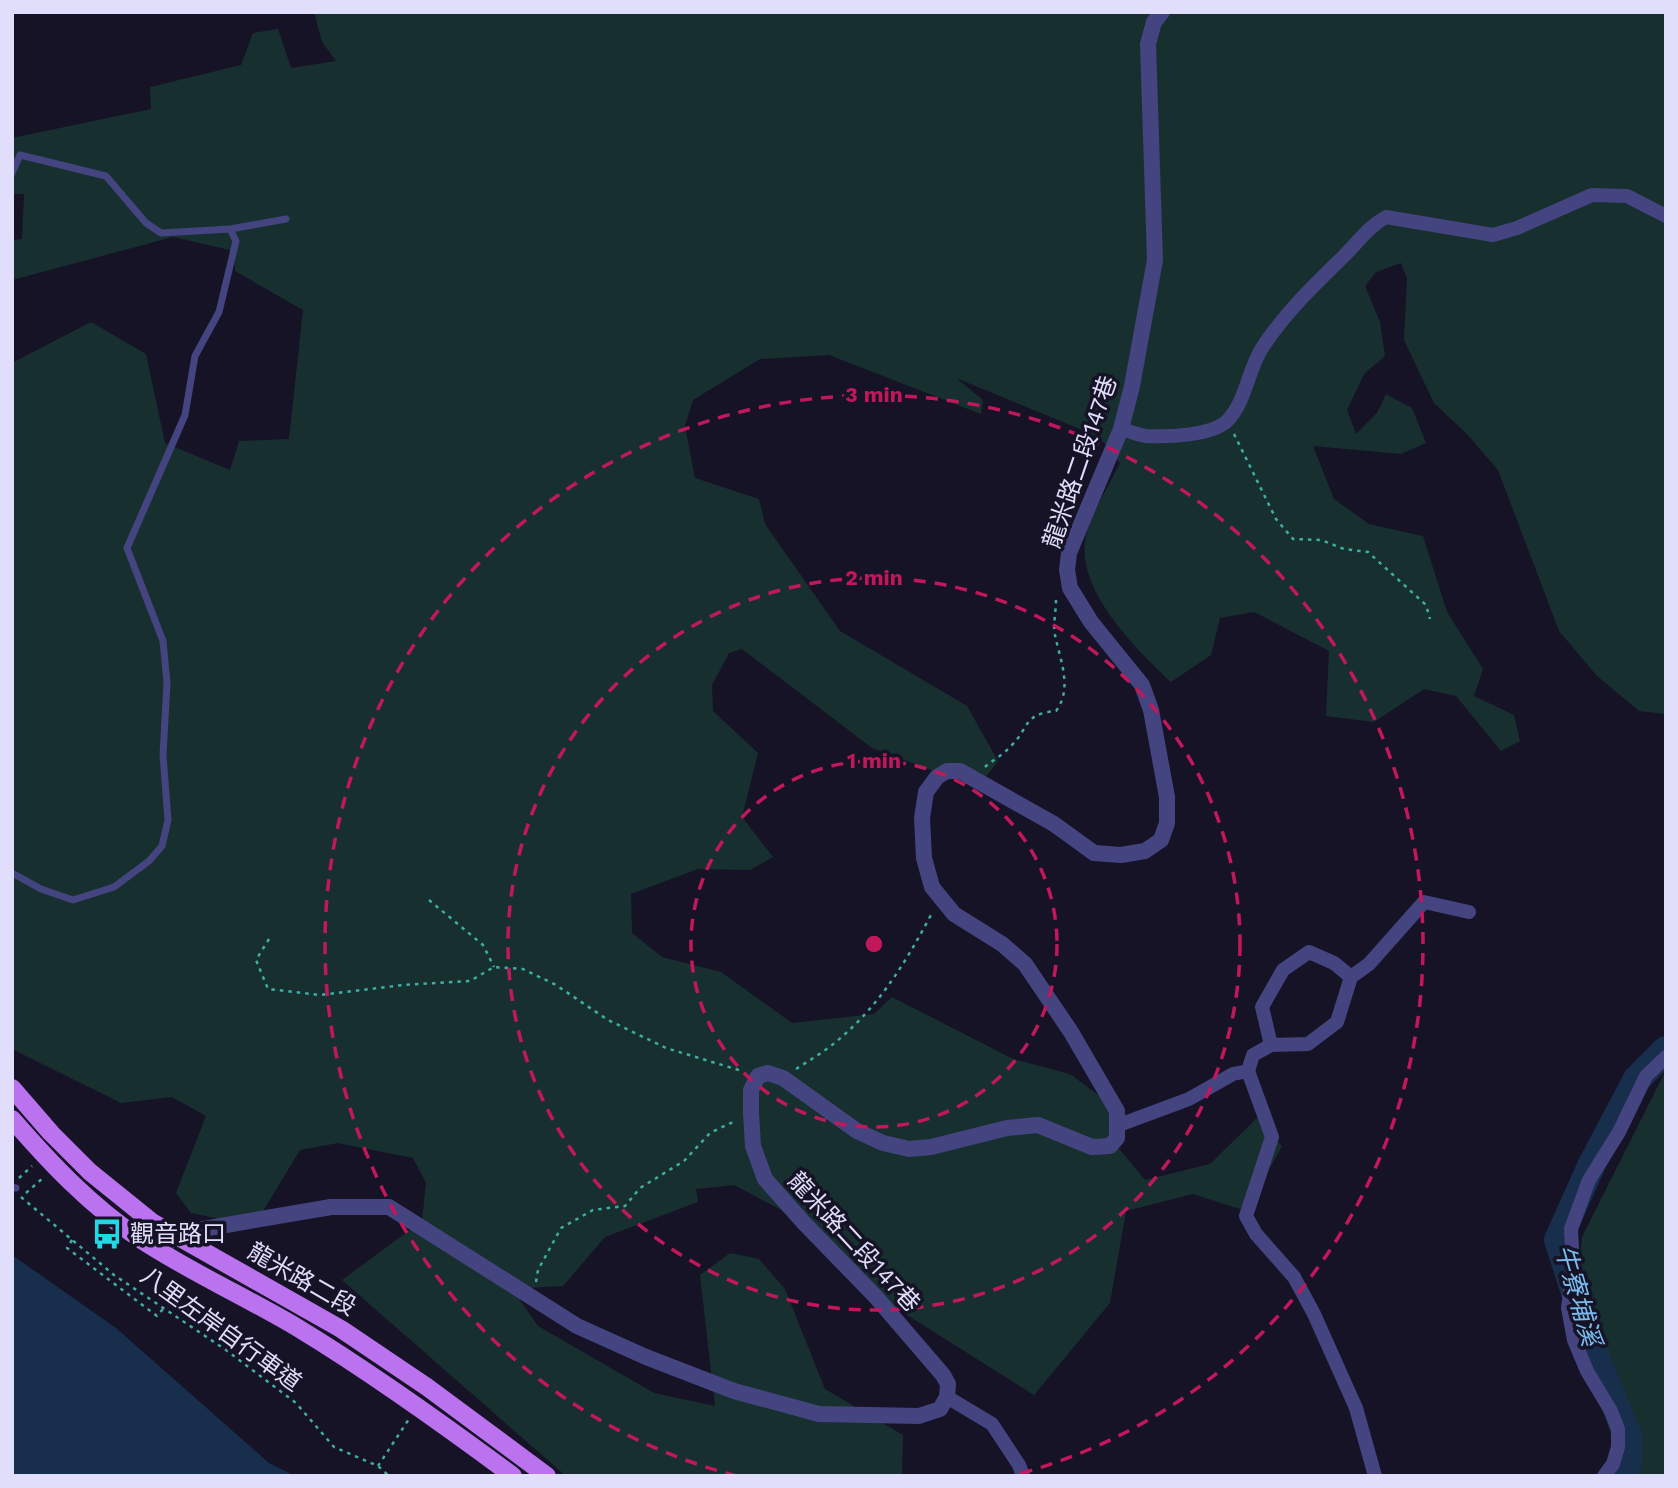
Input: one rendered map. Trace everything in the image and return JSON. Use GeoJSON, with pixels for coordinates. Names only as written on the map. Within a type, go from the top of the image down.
{"type":"FeatureCollection","features":[{"type":"Feature","properties":{"kind":"main road","name":"龍米路二段"},"geometry":{"type":"LineString","coordinates":[[12,1088],[90,1172],[152,1222],[341,1329],[428,1387],[547,1476]]}},
{"type":"Feature","properties":{"kind":"main road","name":"龍米路二段"},"geometry":{"type":"LineString","coordinates":[[12,1119],[49,1162],[97,1206],[141,1239],[306,1333],[365,1370],[513,1476]]}},
{"type":"Feature","properties":{"kind":"street","name":"龍米路二段147巷"},"geometry":{"type":"LineString","coordinates":[[1119,1125],[1117,1111],[1111,1099],[1071,1032],[1025,964],[1002,944],[954,914],[932,887],[924,858],[922,818],[926,792],[937,777],[947,771],[960,771],[1054,824],[1094,853],[1121,855],[1145,850],[1161,840],[1167,823],[1167,797],[1151,710],[1142,685],[1091,622],[1070,588],[1067,570],[1069,553],[1121,429],[1132,386],[1155,260],[1149,44],[1154,22],[1162,12]]}},
{"type":"Feature","properties":{"kind":"street"},"geometry":{"type":"LineString","coordinates":[[1121,429],[1145,436],[1196,434],[1228,421],[1239,405],[1247,379],[1262,349],[1284,320],[1307,292],[1372,225],[1386,218],[1493,235],[1517,228],[1591,195],[1627,197],[1666,216]]}},
{"type":"Feature","properties":{"kind":"street"},"geometry":{"type":"LineString","coordinates":[[1375,1476],[1356,1408],[1314,1314],[1294,1277],[1256,1234],[1245,1216],[1272,1137],[1248,1071],[1253,1055],[1271,1045],[1308,1044],[1337,1022],[1350,977],[1369,964],[1424,902],[1469,912]]}},
{"type":"Feature","properties":{"kind":"street"},"geometry":{"type":"LineString","coordinates":[[1271,1045],[1262,1007],[1283,970],[1309,952],[1334,963],[1350,977]]}},
{"type":"Feature","properties":{"kind":"street"},"geometry":{"type":"LineString","coordinates":[[1604,1476],[1614,1464],[1618,1429],[1611,1410],[1587,1371],[1574,1340],[1568,1308],[1573,1268],[1571,1228],[1589,1180],[1619,1132],[1646,1076],[1666,1057]]}},
{"type":"Feature","properties":{"kind":"street"},"geometry":{"type":"LineString","coordinates":[[758,1076],[768,1073],[783,1078],[857,1131],[883,1143],[909,1149],[931,1147],[1007,1128],[1038,1125],[1092,1147],[1110,1146],[1118,1138],[1119,1125],[1189,1100],[1233,1074],[1248,1071]]}},
{"type":"Feature","properties":{"kind":"street","name":"龍米路二段147巷"},"geometry":{"type":"LineString","coordinates":[[758,1076],[751,1090],[753,1146],[765,1179],[931,1360],[947,1384],[947,1397]]}},
{"type":"Feature","properties":{"kind":"street"},"geometry":{"type":"LineString","coordinates":[[162,1251],[174,1234],[331,1207],[389,1207],[577,1326],[646,1357],[734,1391],[819,1415],[919,1416],[940,1409],[947,1397],[992,1424],[1019,1465],[1023,1476]]}},
{"type":"Feature","properties":{"kind":"lane"},"geometry":{"type":"LineString","coordinates":[[12,173],[20,155],[106,176],[146,223],[160,233],[230,229],[286,219]]}},
{"type":"Feature","properties":{"kind":"lane"},"geometry":{"type":"LineString","coordinates":[[12,873],[41,889],[73,900],[114,887],[149,861],[162,846],[168,820],[163,755],[167,683],[163,641],[127,548],[185,415],[195,356],[219,312],[236,241],[230,229]]}},
{"type":"Feature","properties":{"kind":"path"},"geometry":{"type":"LineString","coordinates":[[1228,421],[1276,519],[1293,539],[1321,540],[1344,549],[1368,552],[1426,605],[1430,619]]}},
{"type":"Feature","properties":{"kind":"path"},"geometry":{"type":"LineString","coordinates":[[971,777],[1013,745],[1023,727],[1040,712],[1056,711],[1064,701],[1064,670],[1054,631],[1056,600],[1070,588]]}},
{"type":"Feature","properties":{"kind":"path"},"geometry":{"type":"LineString","coordinates":[[783,1078],[836,1042],[879,1000],[909,958],[940,897]]}},
{"type":"Feature","properties":{"kind":"path"},"geometry":{"type":"LineString","coordinates":[[429,900],[484,945],[494,967]]}},
{"type":"Feature","properties":{"kind":"path"},"geometry":{"type":"LineString","coordinates":[[269,939],[256,960],[268,989],[320,995],[403,985],[470,981],[494,967],[523,969],[556,985],[608,1020],[666,1048],[758,1076]]}},
{"type":"Feature","properties":{"kind":"path"},"geometry":{"type":"LineString","coordinates":[[533,1299],[538,1270],[561,1228],[593,1210],[625,1206],[640,1188],[684,1161],[710,1133],[751,1113]]}},
{"type":"Feature","properties":{"kind":"path"},"geometry":{"type":"LineString","coordinates":[[15,1185],[49,1162]]}},
{"type":"Feature","properties":{"kind":"path"},"geometry":{"type":"LineString","coordinates":[[21,1198],[49,1162]]}},
{"type":"Feature","properties":{"kind":"path","name":"八里左岸自行車道"},"geometry":{"type":"LineString","coordinates":[[12,1172],[21,1198],[114,1275],[226,1350],[296,1403],[334,1447],[378,1465],[389,1476]]}},
{"type":"Feature","properties":{"kind":"path"},"geometry":{"type":"LineString","coordinates":[[72,1240],[66,1248],[157,1317],[163,1309]]}},
{"type":"Feature","properties":{"kind":"path"},"geometry":{"type":"LineString","coordinates":[[378,1465],[418,1406]]}},
{"type":"Feature","properties":{"kind":"green space"},"geometry":{"type":"Polygon","coordinates":[[[314,12],[1666,12],[1666,714],[1639,711],[1597,676],[1559,631],[1498,470],[1466,433],[1434,403],[1404,340],[1407,279],[1401,263],[1376,272],[1365,286],[1380,322],[1385,356],[1364,374],[1347,410],[1356,434],[1377,413],[1386,394],[1412,408],[1426,443],[1401,454],[1313,446],[1334,499],[1369,524],[1423,536],[1447,612],[1483,669],[1474,696],[1514,715],[1520,741],[1501,751],[1456,696],[1424,689],[1374,722],[1326,716],[1329,651],[1254,612],[1220,618],[1211,655],[1171,682],[1110,615],[1088,574],[1085,553],[1087,532],[1120,463],[1099,437],[956,378],[983,400],[981,414],[829,355],[760,359],[693,400],[685,426],[695,478],[759,499],[765,524],[840,631],[967,706],[998,761],[985,778],[947,776],[872,748],[742,649],[729,653],[712,685],[713,711],[758,753],[742,817],[773,857],[750,870],[698,869],[631,894],[632,933],[662,957],[721,972],[792,1023],[874,1014],[892,997],[1013,1059],[1070,1074],[1113,1106],[1116,1145],[1145,1180],[1210,1164],[1257,1118],[1282,1146],[1246,1211],[1193,1194],[1126,1211],[1110,1303],[1034,1395],[896,1308],[823,1232],[734,1185],[696,1189],[698,1202],[605,1237],[563,1286],[525,1288],[520,1300],[538,1326],[654,1393],[715,1406],[700,1275],[730,1253],[759,1259],[785,1289],[825,1389],[903,1435],[902,1476],[566,1476],[342,1280],[422,1221],[426,1183],[413,1158],[338,1143],[300,1150],[254,1226],[191,1213],[176,1193],[206,1116],[172,1097],[121,1103],[12,1049],[12,363],[91,322],[146,354],[165,443],[230,470],[239,441],[289,439],[303,310],[235,271],[234,251],[173,237],[12,280],[12,240],[22,239],[24,194],[12,194],[12,138],[151,109],[150,87],[241,65],[253,33],[278,29],[291,68],[336,61],[322,42],[314,12]]]}},
{"type":"Feature","properties":{"kind":"green space"},"geometry":{"type":"Polygon","coordinates":[[[1666,1070],[1666,1476],[1619,1476],[1622,1464],[1572,1328],[1582,1237],[1666,1070]]]}},
{"type":"Feature","properties":{"kind":"water"},"geometry":{"type":"Polygon","coordinates":[[[12,1255],[116,1328],[269,1463],[295,1476],[12,1476],[12,1255]]]}},
{"type":"Feature","properties":{"kind":"waterway","name":"牛寮埔溪"},"geometry":{"type":"LineString","coordinates":[[1618,1476],[1628,1464],[1628,1436],[1597,1361],[1558,1240],[1592,1164],[1637,1079],[1666,1050]]}},
{"type":"Feature","properties":{"kind":"place","name":"觀音路口"},"geometry":{"type":"Point","coordinates":[107,1234]}}]}
